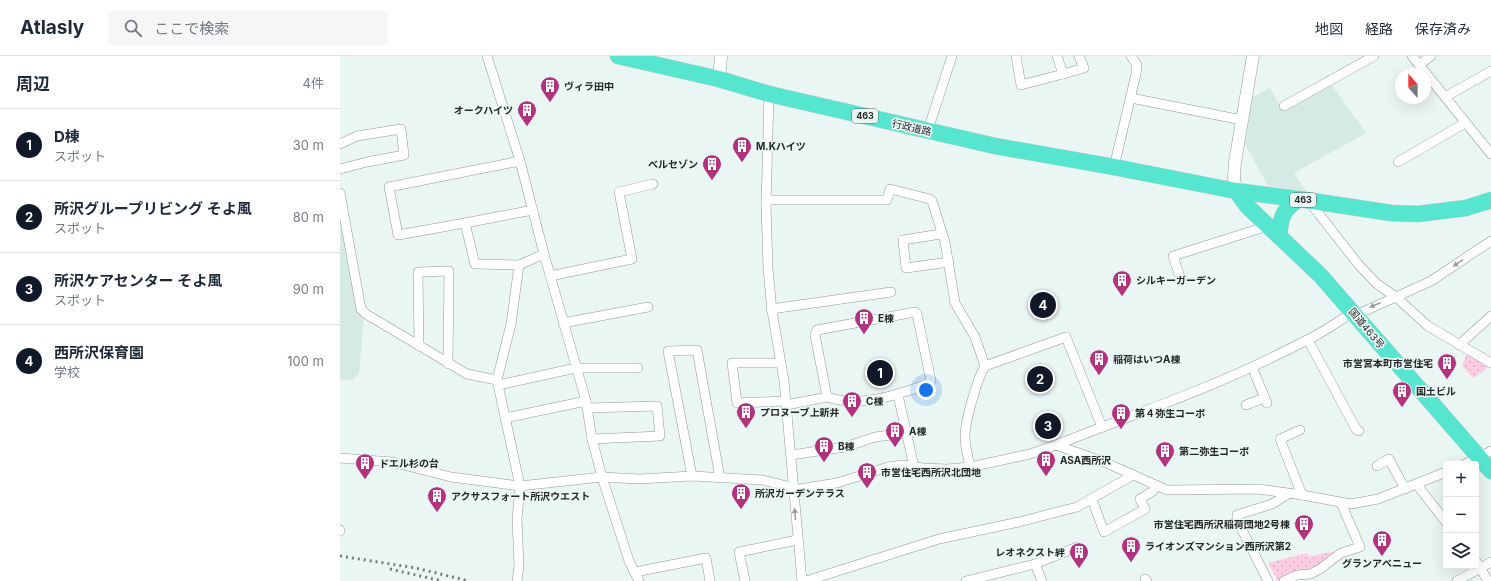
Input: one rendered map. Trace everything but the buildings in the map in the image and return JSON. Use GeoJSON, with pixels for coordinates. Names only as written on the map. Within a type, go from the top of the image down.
{"type":"FeatureCollection","features":[{"type":"Feature","properties":{"kind":"highway","name":"行政道路"},"geometry":{"type":"LineString","coordinates":[[618,56],[719,80],[769,94],[995,146],[1114,167]]}},
{"type":"Feature","properties":{"kind":"highway","name":"463"},"geometry":{"type":"LineString","coordinates":[[1114,167],[1236,192],[1391,213],[1418,214],[1466,208],[1491,200]]}},
{"type":"Feature","properties":{"kind":"highway","name":"国道463号"},"geometry":{"type":"LineString","coordinates":[[1236,192],[1241,200],[1320,275],[1491,471]]}},
{"type":"Feature","properties":{"kind":"highway"},"geometry":{"type":"LineString","coordinates":[[1273,231],[1287,207],[1303,200]]}},
{"type":"Feature","properties":{"kind":"street"},"geometry":{"type":"LineString","coordinates":[[486,56],[520,161],[550,276],[587,405],[592,439],[602,477],[629,561],[637,577],[706,558],[710,581]]}},
{"type":"Feature","properties":{"kind":"street"},"geometry":{"type":"LineString","coordinates":[[719,80],[721,56]]}},
{"type":"Feature","properties":{"kind":"street"},"geometry":{"type":"LineString","coordinates":[[928,130],[952,56]]}},
{"type":"Feature","properties":{"kind":"street"},"geometry":{"type":"LineString","coordinates":[[1016,56],[1021,85],[1084,68],[1079,56]]}},
{"type":"Feature","properties":{"kind":"street"},"geometry":{"type":"LineString","coordinates":[[1057,56],[1063,74]]}},
{"type":"Feature","properties":{"kind":"street"},"geometry":{"type":"LineString","coordinates":[[1114,167],[1131,98],[1136,65],[1131,56]]}},
{"type":"Feature","properties":{"kind":"street"},"geometry":{"type":"LineString","coordinates":[[1236,192],[1234,177],[1253,56]]}},
{"type":"Feature","properties":{"kind":"street"},"geometry":{"type":"LineString","coordinates":[[1284,106],[1374,56]]}},
{"type":"Feature","properties":{"kind":"street"},"geometry":{"type":"LineString","coordinates":[[1412,56],[1491,154]]}},
{"type":"Feature","properties":{"kind":"street"},"geometry":{"type":"LineString","coordinates":[[1419,65],[1431,56]]}},
{"type":"Feature","properties":{"kind":"street"},"geometry":{"type":"LineString","coordinates":[[1445,97],[1491,71]]}},
{"type":"Feature","properties":{"kind":"street"},"geometry":{"type":"LineString","coordinates":[[769,94],[766,200],[771,309],[781,363],[786,403],[797,540],[803,579]]}},
{"type":"Feature","properties":{"kind":"street"},"geometry":{"type":"LineString","coordinates":[[1131,98],[1242,120]]}},
{"type":"Feature","properties":{"kind":"street"},"geometry":{"type":"LineString","coordinates":[[1398,162],[1465,123]]}},
{"type":"Feature","properties":{"kind":"street"},"geometry":{"type":"LineString","coordinates":[[340,144],[357,136],[400,129],[404,155],[340,169]]}},
{"type":"Feature","properties":{"kind":"street"},"geometry":{"type":"LineString","coordinates":[[520,161],[389,188],[398,235],[533,210]]}},
{"type":"Feature","properties":{"kind":"street"},"geometry":{"type":"LineString","coordinates":[[550,276],[632,259],[619,192],[653,184]]}},
{"type":"Feature","properties":{"kind":"street"},"geometry":{"type":"LineString","coordinates":[[766,200],[887,200],[890,189],[930,199],[932,201],[949,262],[956,302],[975,337],[985,366]]}},
{"type":"Feature","properties":{"kind":"street"},"geometry":{"type":"LineString","coordinates":[[340,193],[361,309],[366,314],[448,364],[467,374],[497,383],[576,368],[638,368]]}},
{"type":"Feature","properties":{"kind":"street"},"geometry":{"type":"LineString","coordinates":[[1303,200],[1358,264],[1378,284],[1396,297],[1428,326],[1491,362]]}},
{"type":"Feature","properties":{"kind":"street"},"geometry":{"type":"LineString","coordinates":[[465,223],[475,264],[519,265],[544,254]]}},
{"type":"Feature","properties":{"kind":"street"},"geometry":{"type":"LineString","coordinates":[[1179,274],[1173,256],[1273,231]]}},
{"type":"Feature","properties":{"kind":"street"},"geometry":{"type":"LineString","coordinates":[[941,234],[903,240],[906,268],[949,262]]}},
{"type":"Feature","properties":{"kind":"street"},"geometry":{"type":"LineString","coordinates":[[340,458],[379,460],[451,477],[520,486],[602,477],[639,479],[692,476],[763,480],[799,489],[837,483],[888,466],[903,465],[947,469],[970,467],[1030,454],[1056,445],[1159,407],[1252,367],[1331,328],[1354,313],[1396,297],[1431,281],[1491,242]]}},
{"type":"Feature","properties":{"kind":"street"},"geometry":{"type":"LineString","coordinates":[[517,581],[519,566],[517,519],[520,486],[497,383],[511,324],[519,265]]}},
{"type":"Feature","properties":{"kind":"street"},"geometry":{"type":"LineString","coordinates":[[419,346],[418,272],[449,271],[448,364]]}},
{"type":"Feature","properties":{"kind":"street"},"geometry":{"type":"LineString","coordinates":[[771,309],[891,292]]}},
{"type":"Feature","properties":{"kind":"street"},"geometry":{"type":"LineString","coordinates":[[563,323],[648,308]]}},
{"type":"Feature","properties":{"kind":"street"},"geometry":{"type":"LineString","coordinates":[[781,363],[732,363],[737,403],[786,403],[827,397],[846,402],[898,395],[931,381],[917,314],[915,312],[818,330],[815,335],[827,397]]}},
{"type":"Feature","properties":{"kind":"street"},"geometry":{"type":"LineString","coordinates":[[1459,345],[1491,316]]}},
{"type":"Feature","properties":{"kind":"street"},"geometry":{"type":"LineString","coordinates":[[970,467],[965,431],[980,373],[985,366],[1066,337],[1102,427]]}},
{"type":"Feature","properties":{"kind":"street"},"geometry":{"type":"LineString","coordinates":[[1308,340],[1356,429],[1359,431]]}},
{"type":"Feature","properties":{"kind":"street"},"geometry":{"type":"LineString","coordinates":[[692,476],[668,351],[697,350],[720,478]]}},
{"type":"Feature","properties":{"kind":"street"},"geometry":{"type":"LineString","coordinates":[[1246,405],[1266,400],[1252,367]]}},
{"type":"Feature","properties":{"kind":"street"},"geometry":{"type":"LineString","coordinates":[[898,395],[914,467]]}},
{"type":"Feature","properties":{"kind":"street"},"geometry":{"type":"LineString","coordinates":[[505,418],[587,405],[657,406],[660,436],[592,439]]}},
{"type":"Feature","properties":{"kind":"street"},"geometry":{"type":"LineString","coordinates":[[1300,430],[1280,439],[1302,495]]}},
{"type":"Feature","properties":{"kind":"street"},"geometry":{"type":"LineString","coordinates":[[791,455],[845,447],[875,437],[906,433]]}},
{"type":"Feature","properties":{"kind":"street"},"geometry":{"type":"LineString","coordinates":[[1056,445],[1104,462],[1167,490],[1232,488],[1258,489],[1351,504],[1378,499],[1443,473]]}},
{"type":"Feature","properties":{"kind":"street"},"geometry":{"type":"LineString","coordinates":[[1377,466],[1389,459],[1405,489]]}},
{"type":"Feature","properties":{"kind":"street"},"geometry":{"type":"LineString","coordinates":[[794,581],[939,539],[1019,522],[1077,507],[1133,475]]}},
{"type":"Feature","properties":{"kind":"street"},"geometry":{"type":"LineString","coordinates":[[1418,484],[1443,518]]}},
{"type":"Feature","properties":{"kind":"street"},"geometry":{"type":"LineString","coordinates":[[1092,499],[1104,532],[1145,509],[1140,499],[1153,491],[1156,485]]}},
{"type":"Feature","properties":{"kind":"street"},"geometry":{"type":"LineString","coordinates":[[1268,581],[1237,520],[1237,515],[1272,504],[1288,494]]}},
{"type":"Feature","properties":{"kind":"street"},"geometry":{"type":"LineString","coordinates":[[1284,581],[1297,575],[1310,574],[1320,570],[1341,553],[1360,547],[1341,502]]}},
{"type":"Feature","properties":{"kind":"street"},"geometry":{"type":"LineString","coordinates":[[745,581],[739,552],[797,540]]}},
{"type":"Feature","properties":{"kind":"street"},"geometry":{"type":"LineString","coordinates":[[966,581],[1035,564],[1077,547]]}},
{"type":"Feature","properties":{"kind":"street"},"geometry":{"type":"LineString","coordinates":[[1479,564],[1491,562]]}},
{"type":"Feature","properties":{"kind":"street"},"geometry":{"type":"LineString","coordinates":[[1035,564],[1042,581]]}},
{"type":"Feature","properties":{"kind":"street"},"geometry":{"type":"LineString","coordinates":[[1479,566],[1488,581]]}},
{"type":"Feature","properties":{"kind":"street"},"geometry":{"type":"LineString","coordinates":[[1457,581],[1472,569]]}},
{"type":"Feature","properties":{"kind":"shaded area"},"geometry":{"type":"Polygon","coordinates":[[[1331,84],[1366,133],[1294,173],[1306,191],[1268,186],[1245,144],[1253,97],[1270,88],[1282,110],[1331,84]]]}},
{"type":"Feature","properties":{"kind":"shaded area"},"geometry":{"type":"Polygon","coordinates":[[[340,211],[356,308],[364,317],[359,374],[352,380],[340,379],[340,211]]]}},
{"type":"Feature","properties":{"kind":"shaded area"},"geometry":{"type":"Polygon","coordinates":[[[1470,354],[1488,363],[1488,367],[1476,377],[1472,377],[1462,366],[1466,355],[1470,354]]]}},
{"type":"Feature","properties":{"kind":"shaded area"},"geometry":{"type":"Polygon","coordinates":[[[1338,551],[1315,569],[1297,572],[1278,581],[1268,563],[1307,553],[1310,556],[1338,551]]]}},
{"type":"Feature","properties":{"kind":"railway"},"geometry":{"type":"LineString","coordinates":[[340,556],[416,568],[469,581]]}},
{"type":"Feature","properties":{"kind":"railway"},"geometry":{"type":"LineString","coordinates":[[390,569],[442,581]]}},
{"type":"Feature","properties":{"kind":"place","name":"ヴィラ田中"},"geometry":{"type":"Point","coordinates":[550,103]}},
{"type":"Feature","properties":{"kind":"place","name":"オークハイツ"},"geometry":{"type":"Point","coordinates":[527,127]}},
{"type":"Feature","properties":{"kind":"place","name":"M.Kハイツ"},"geometry":{"type":"Point","coordinates":[742,163]}},
{"type":"Feature","properties":{"kind":"place","name":"ベルセゾン"},"geometry":{"type":"Point","coordinates":[712,181]}},
{"type":"Feature","properties":{"kind":"place","name":"シルキーガーデン"},"geometry":{"type":"Point","coordinates":[1122,297]}},
{"type":"Feature","properties":{"kind":"place","name":"西所沢保育園"},"geometry":{"type":"Point","coordinates":[1043,305]}},
{"type":"Feature","properties":{"kind":"place","name":"E棟"},"geometry":{"type":"Point","coordinates":[864,335]}},
{"type":"Feature","properties":{"kind":"place","name":"D棟"},"geometry":{"type":"Point","coordinates":[880,373]}},
{"type":"Feature","properties":{"kind":"place","name":"稲荷はいつA棟"},"geometry":{"type":"Point","coordinates":[1099,376]}},
{"type":"Feature","properties":{"kind":"place","name":"所沢グループリビング そよ風"},"geometry":{"type":"Point","coordinates":[1040,379]}},
{"type":"Feature","properties":{"kind":"place","name":"市営宮本町市営住宅"},"geometry":{"type":"Point","coordinates":[1447,380]}},
{"type":"Feature","properties":{"kind":"place","name":"国土ビル"},"geometry":{"type":"Point","coordinates":[1402,408]}},
{"type":"Feature","properties":{"kind":"place","name":"C棟"},"geometry":{"type":"Point","coordinates":[852,418]}},
{"type":"Feature","properties":{"kind":"place","name":"所沢ケアセンター そよ風"},"geometry":{"type":"Point","coordinates":[1048,426]}},
{"type":"Feature","properties":{"kind":"place","name":"プロヌーブ上新井"},"geometry":{"type":"Point","coordinates":[746,429]}},
{"type":"Feature","properties":{"kind":"place","name":"第４弥生コーポ"},"geometry":{"type":"Point","coordinates":[1121,430]}},
{"type":"Feature","properties":{"kind":"place","name":"A棟"},"geometry":{"type":"Point","coordinates":[895,448]}},
{"type":"Feature","properties":{"kind":"place","name":"B棟"},"geometry":{"type":"Point","coordinates":[824,463]}},
{"type":"Feature","properties":{"kind":"place","name":"第二弥生コーポ"},"geometry":{"type":"Point","coordinates":[1165,468]}},
{"type":"Feature","properties":{"kind":"place","name":"ASA西所沢"},"geometry":{"type":"Point","coordinates":[1046,477]}},
{"type":"Feature","properties":{"kind":"place","name":"ドエル杉の台"},"geometry":{"type":"Point","coordinates":[365,480]}},
{"type":"Feature","properties":{"kind":"place","name":"市営住宅西所沢北団地"},"geometry":{"type":"Point","coordinates":[867,489]}},
{"type":"Feature","properties":{"kind":"place","name":"所沢ガーデンテラス"},"geometry":{"type":"Point","coordinates":[741,510]}},
{"type":"Feature","properties":{"kind":"place","name":"アクサスフォート所沢ウエスト"},"geometry":{"type":"Point","coordinates":[437,513]}},
{"type":"Feature","properties":{"kind":"place","name":"市営住宅西所沢稲荷団地2号棟"},"geometry":{"type":"Point","coordinates":[1304,541]}},
{"type":"Feature","properties":{"kind":"place","name":"グランアベニュー"},"geometry":{"type":"Point","coordinates":[1382,557]}},
{"type":"Feature","properties":{"kind":"place","name":"ライオンズマンション西所沢第2"},"geometry":{"type":"Point","coordinates":[1131,563]}},
{"type":"Feature","properties":{"kind":"place","name":"レオネクスト絆"},"geometry":{"type":"Point","coordinates":[1079,569]}}]}
